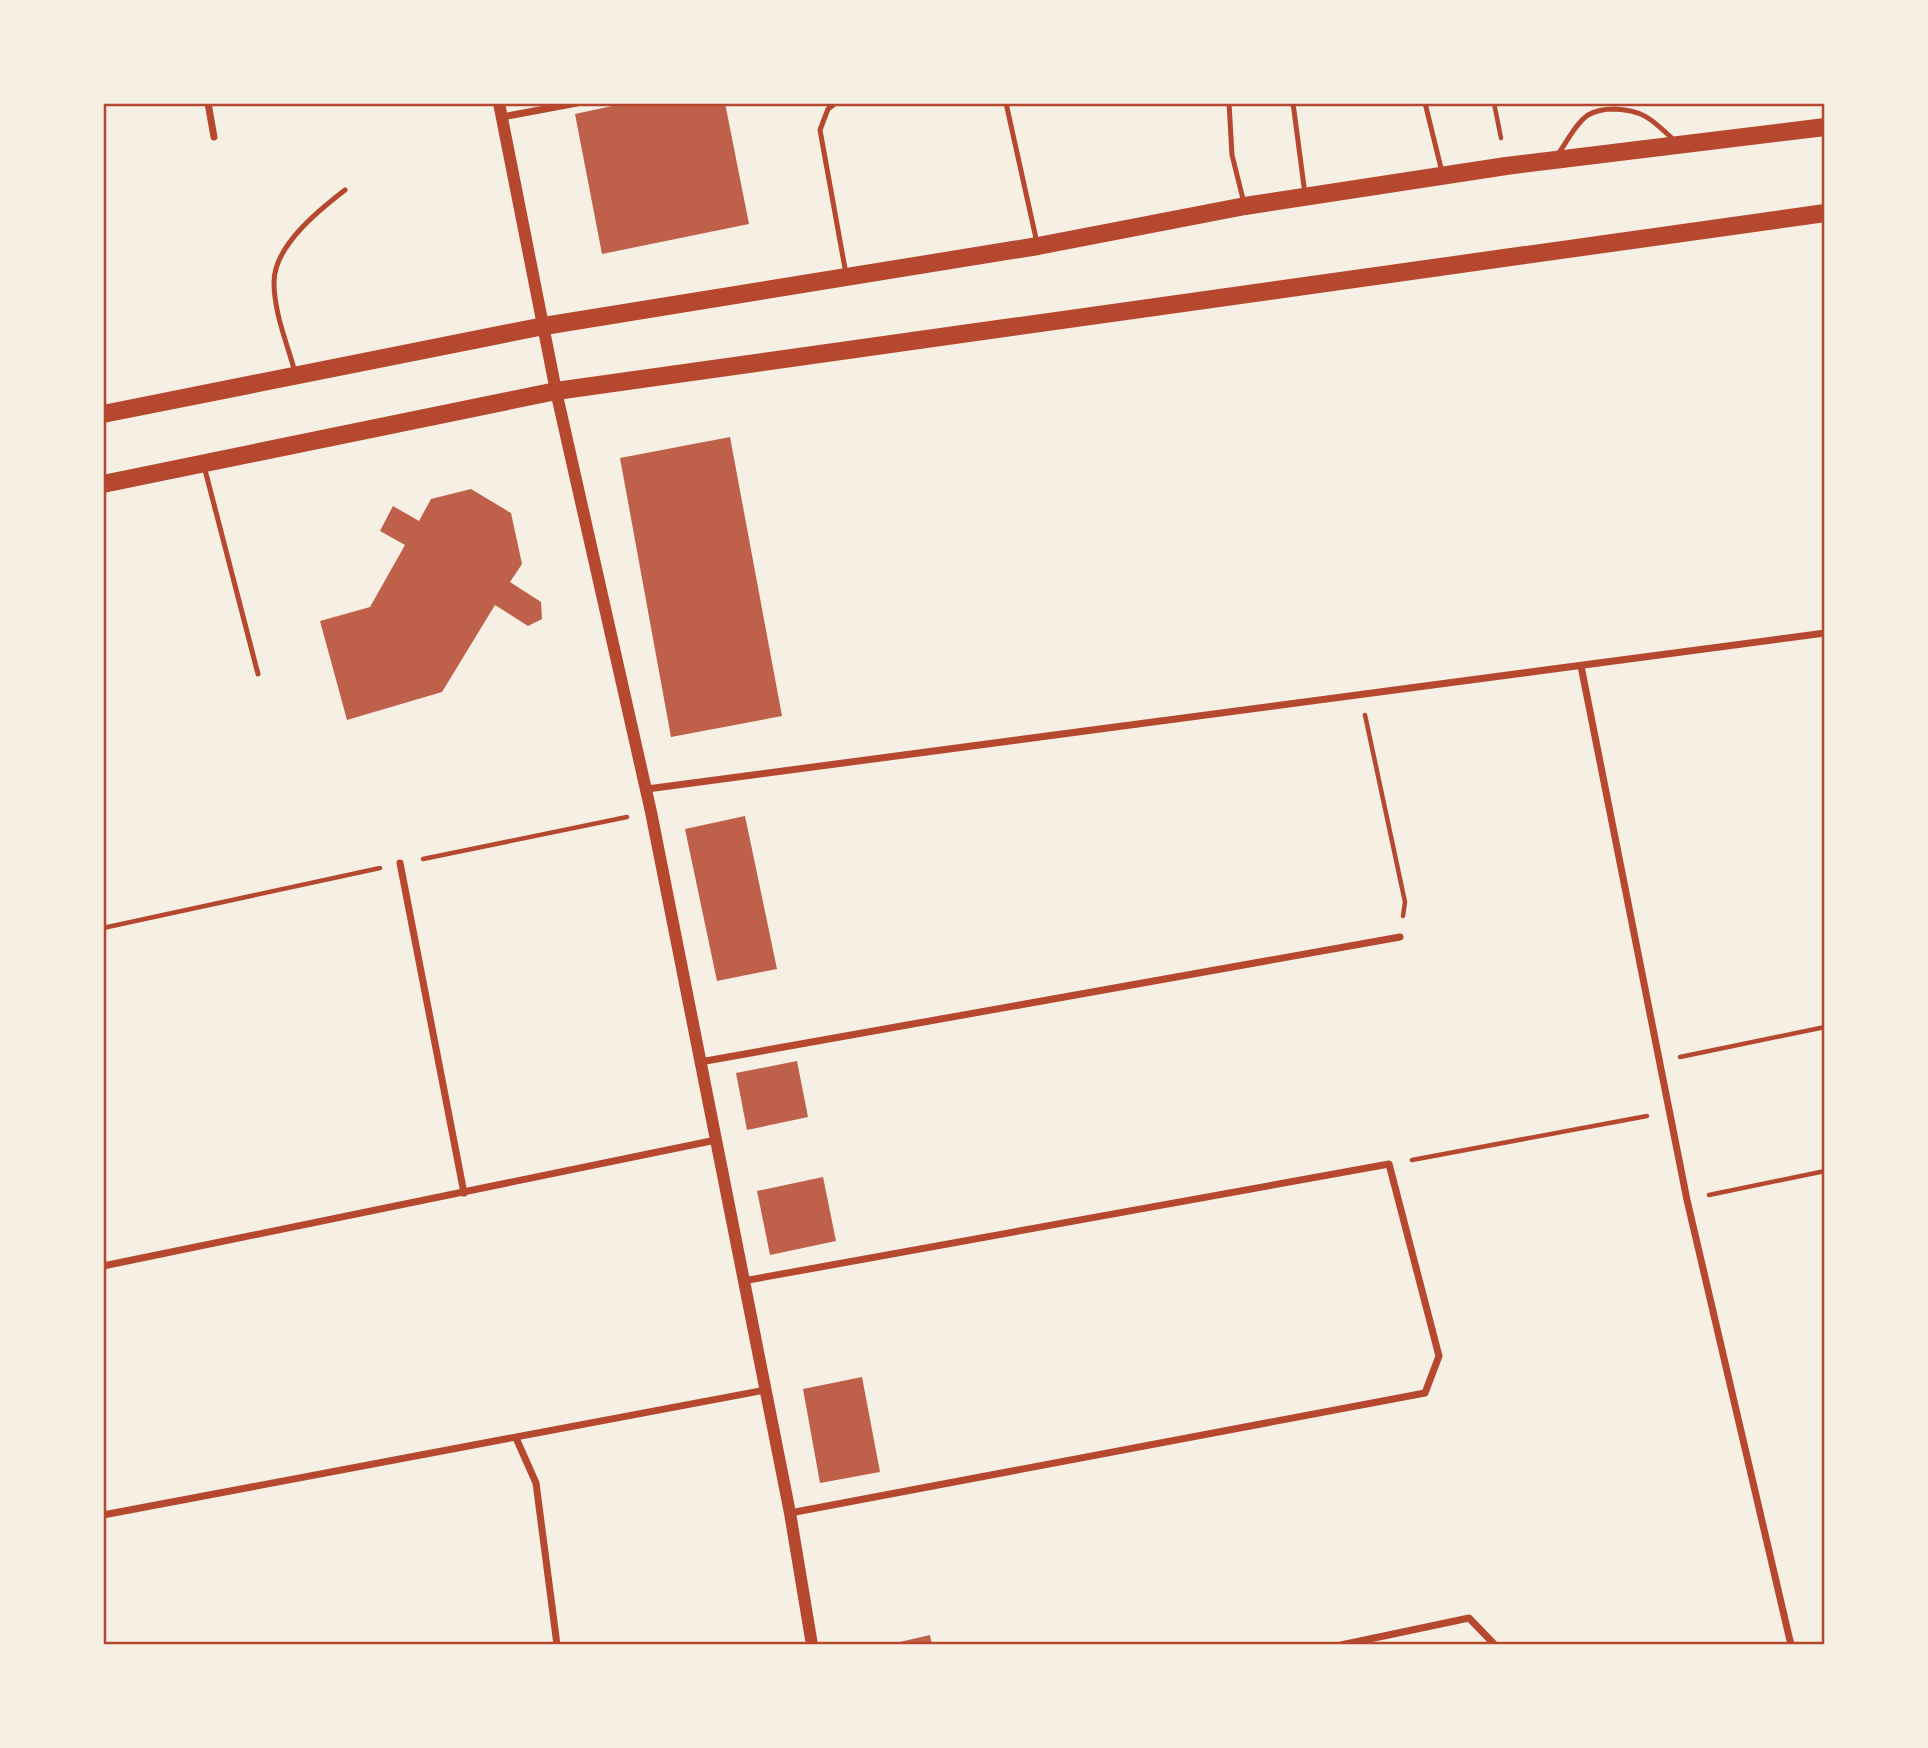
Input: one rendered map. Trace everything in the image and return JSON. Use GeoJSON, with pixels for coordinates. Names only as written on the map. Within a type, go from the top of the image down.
{"type":"FeatureCollection","features":[{"type":"Feature","properties":{"kind":"main road"},"geometry":{"type":"LineString","coordinates":[[103,414],[544,326],[1038,246],[1245,206],[1555,160],[1825,127]]}},
{"type":"Feature","properties":{"kind":"main road"},"geometry":{"type":"LineString","coordinates":[[103,484],[556,391],[1825,213]]}},
{"type":"Feature","properties":{"kind":"street"},"geometry":{"type":"LineString","coordinates":[[208,103],[214,137]]}},
{"type":"Feature","properties":{"kind":"street"},"geometry":{"type":"LineString","coordinates":[[499,103],[556,391],[647,789],[790,1513],[812,1645]]}},
{"type":"Feature","properties":{"kind":"street"},"geometry":{"type":"LineString","coordinates":[[502,117],[577,103]]}},
{"type":"Feature","properties":{"kind":"street"},"geometry":{"type":"LineString","coordinates":[[647,789],[1825,633]]}},
{"type":"Feature","properties":{"kind":"street"},"geometry":{"type":"LineString","coordinates":[[1581,666],[1687,1200],[1791,1645]]}},
{"type":"Feature","properties":{"kind":"street"},"geometry":{"type":"LineString","coordinates":[[400,863],[464,1194]]}},
{"type":"Feature","properties":{"kind":"street"},"geometry":{"type":"LineString","coordinates":[[700,1062],[1400,937]]}},
{"type":"Feature","properties":{"kind":"street"},"geometry":{"type":"LineString","coordinates":[[103,1266],[464,1194],[716,1140]]}},
{"type":"Feature","properties":{"kind":"street"},"geometry":{"type":"LineString","coordinates":[[743,1281],[1389,1164],[1438,1356],[1425,1393],[790,1513]]}},
{"type":"Feature","properties":{"kind":"street"},"geometry":{"type":"LineString","coordinates":[[103,1516],[765,1390]]}},
{"type":"Feature","properties":{"kind":"street"},"geometry":{"type":"LineString","coordinates":[[516,1438],[536,1483],[557,1645]]}},
{"type":"Feature","properties":{"kind":"street"},"geometry":{"type":"LineString","coordinates":[[1341,1645],[1469,1618],[1495,1645]]}},
{"type":"Feature","properties":{"kind":"lane"},"geometry":{"type":"LineString","coordinates":[[836,103],[828,109],[820,130],[847,277]]}},
{"type":"Feature","properties":{"kind":"lane"},"geometry":{"type":"LineString","coordinates":[[1006,103],[1038,246]]}},
{"type":"Feature","properties":{"kind":"lane"},"geometry":{"type":"LineString","coordinates":[[1229,103],[1232,155],[1245,206]]}},
{"type":"Feature","properties":{"kind":"lane"},"geometry":{"type":"LineString","coordinates":[[1293,103],[1306,197]]}},
{"type":"Feature","properties":{"kind":"lane"},"geometry":{"type":"LineString","coordinates":[[1425,103],[1443,177]]}},
{"type":"Feature","properties":{"kind":"lane"},"geometry":{"type":"LineString","coordinates":[[1555,160],[1588,115],[1606,109],[1634,110],[1655,122],[1680,145]]}},
{"type":"Feature","properties":{"kind":"lane"},"geometry":{"type":"LineString","coordinates":[[296,375],[276,310],[274,279],[283,253],[303,225],[345,190]]}},
{"type":"Feature","properties":{"kind":"lane"},"geometry":{"type":"LineString","coordinates":[[204,463],[258,674]]}},
{"type":"Feature","properties":{"kind":"path"},"geometry":{"type":"LineString","coordinates":[[1361,695],[1405,902],[1400,937]]}},
{"type":"Feature","properties":{"kind":"path"},"geometry":{"type":"LineString","coordinates":[[1659,1062],[1825,1027]]}},
{"type":"Feature","properties":{"kind":"path"},"geometry":{"type":"LineString","coordinates":[[1389,1164],[1669,1112]]}},
{"type":"Feature","properties":{"kind":"path"},"geometry":{"type":"LineString","coordinates":[[1687,1200],[1825,1171]]}},
{"type":"Feature","properties":{"kind":"building"},"geometry":{"type":"Polygon","coordinates":[[[626,103],[725,103],[749,224],[602,254],[575,114],[626,103]]]}},
{"type":"Feature","properties":{"kind":"building"},"geometry":{"type":"Polygon","coordinates":[[[730,437],[782,716],[671,737],[620,458],[730,437]]]}},
{"type":"Feature","properties":{"kind":"building"},"geometry":{"type":"Polygon","coordinates":[[[471,489],[511,513],[522,564],[510,582],[541,602],[542,619],[528,626],[495,605],[442,692],[347,720],[320,621],[370,607],[405,545],[380,531],[393,506],[419,521],[431,499],[471,489]]]}},
{"type":"Feature","properties":{"kind":"building"},"geometry":{"type":"Polygon","coordinates":[[[745,816],[777,969],[717,981],[685,829],[745,816]]]}},
{"type":"Feature","properties":{"kind":"building"},"geometry":{"type":"Polygon","coordinates":[[[797,1061],[808,1117],[747,1130],[736,1073],[797,1061]]]}},
{"type":"Feature","properties":{"kind":"building"},"geometry":{"type":"Polygon","coordinates":[[[823,1177],[836,1241],[770,1255],[757,1191],[823,1177]]]}},
{"type":"Feature","properties":{"kind":"building"},"geometry":{"type":"Polygon","coordinates":[[[862,1377],[880,1472],[820,1483],[803,1389],[862,1377]]]}},
{"type":"Feature","properties":{"kind":"building"},"geometry":{"type":"Polygon","coordinates":[[[930,1635],[932,1645],[891,1644],[930,1635]]]}}]}
